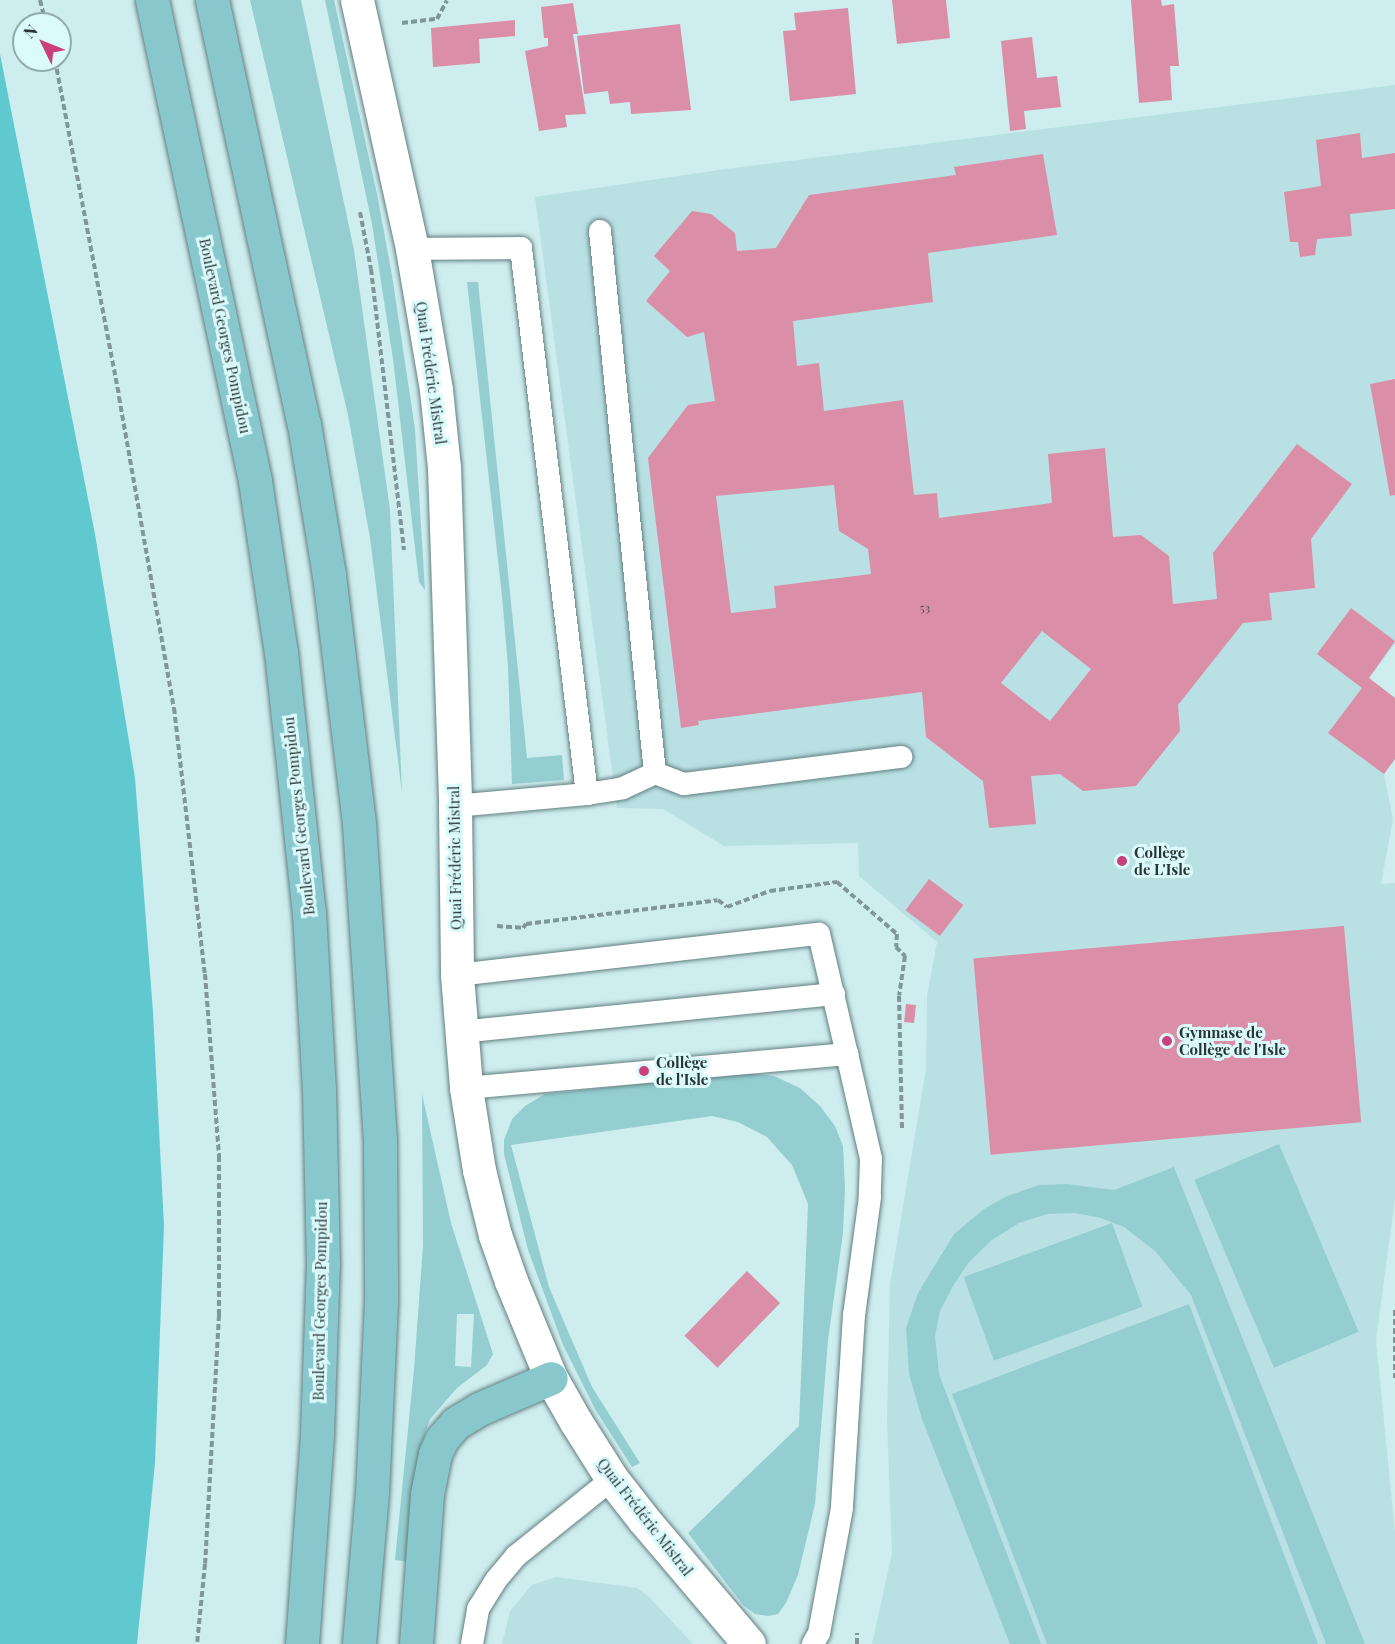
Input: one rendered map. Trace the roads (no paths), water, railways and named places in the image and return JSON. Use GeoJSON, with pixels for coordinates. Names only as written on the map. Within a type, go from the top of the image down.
{"type":"FeatureCollection","features":[{"type":"Feature","properties":{"kind":"main road","name":"Boulevard Georges Pompidou"},"geometry":{"type":"LineString","coordinates":[[152,0],[255,481],[281,652],[309,912],[320,1110],[323,1262],[317,1436],[302,1644]]}},
{"type":"Feature","properties":{"kind":"main road"},"geometry":{"type":"LineString","coordinates":[[212,0],[304,424],[329,575],[359,824],[380,1141],[381,1302],[372,1492],[359,1644]]}},
{"type":"Feature","properties":{"kind":"main road"},"geometry":{"type":"LineString","coordinates":[[416,1644],[427,1494],[435,1454],[442,1439],[456,1424],[479,1409],[551,1378]]}},
{"type":"Feature","properties":{"kind":"street","name":"Quai Frédéric Mistral"},"geometry":{"type":"LineString","coordinates":[[357,0],[412,249],[436,390],[444,467],[460,1032],[479,1170],[495,1234],[529,1329],[551,1378],[612,1479],[749,1644]]}},
{"type":"Feature","properties":{"kind":"lane"},"geometry":{"type":"LineString","coordinates":[[600,231],[655,773]]}},
{"type":"Feature","properties":{"kind":"lane"},"geometry":{"type":"LineString","coordinates":[[412,249],[521,248],[587,794]]}},
{"type":"Feature","properties":{"kind":"lane"},"geometry":{"type":"LineString","coordinates":[[455,806],[587,794],[623,788],[655,773],[684,784],[901,757]]}},
{"type":"Feature","properties":{"kind":"lane"},"geometry":{"type":"LineString","coordinates":[[457,975],[819,934],[871,1159],[870,1197],[854,1315],[842,1508],[819,1633],[813,1644]]}},
{"type":"Feature","properties":{"kind":"lane"},"geometry":{"type":"LineString","coordinates":[[460,1032],[834,994]]}},
{"type":"Feature","properties":{"kind":"lane"},"geometry":{"type":"LineString","coordinates":[[466,1088],[847,1054]]}},
{"type":"Feature","properties":{"kind":"lane"},"geometry":{"type":"LineString","coordinates":[[472,1644],[478,1609],[496,1580],[516,1556],[612,1479]]}},
{"type":"Feature","properties":{"kind":"place","name":"Collège de L'Isle"},"geometry":{"type":"Point","coordinates":[1122,861]}},
{"type":"Feature","properties":{"kind":"place","name":"Gymnase de Collège de l'Isle"},"geometry":{"type":"Point","coordinates":[1167,1041]}},
{"type":"Feature","properties":{"kind":"place","name":"Collège de l'Isle"},"geometry":{"type":"Point","coordinates":[644,1071]}}]}
